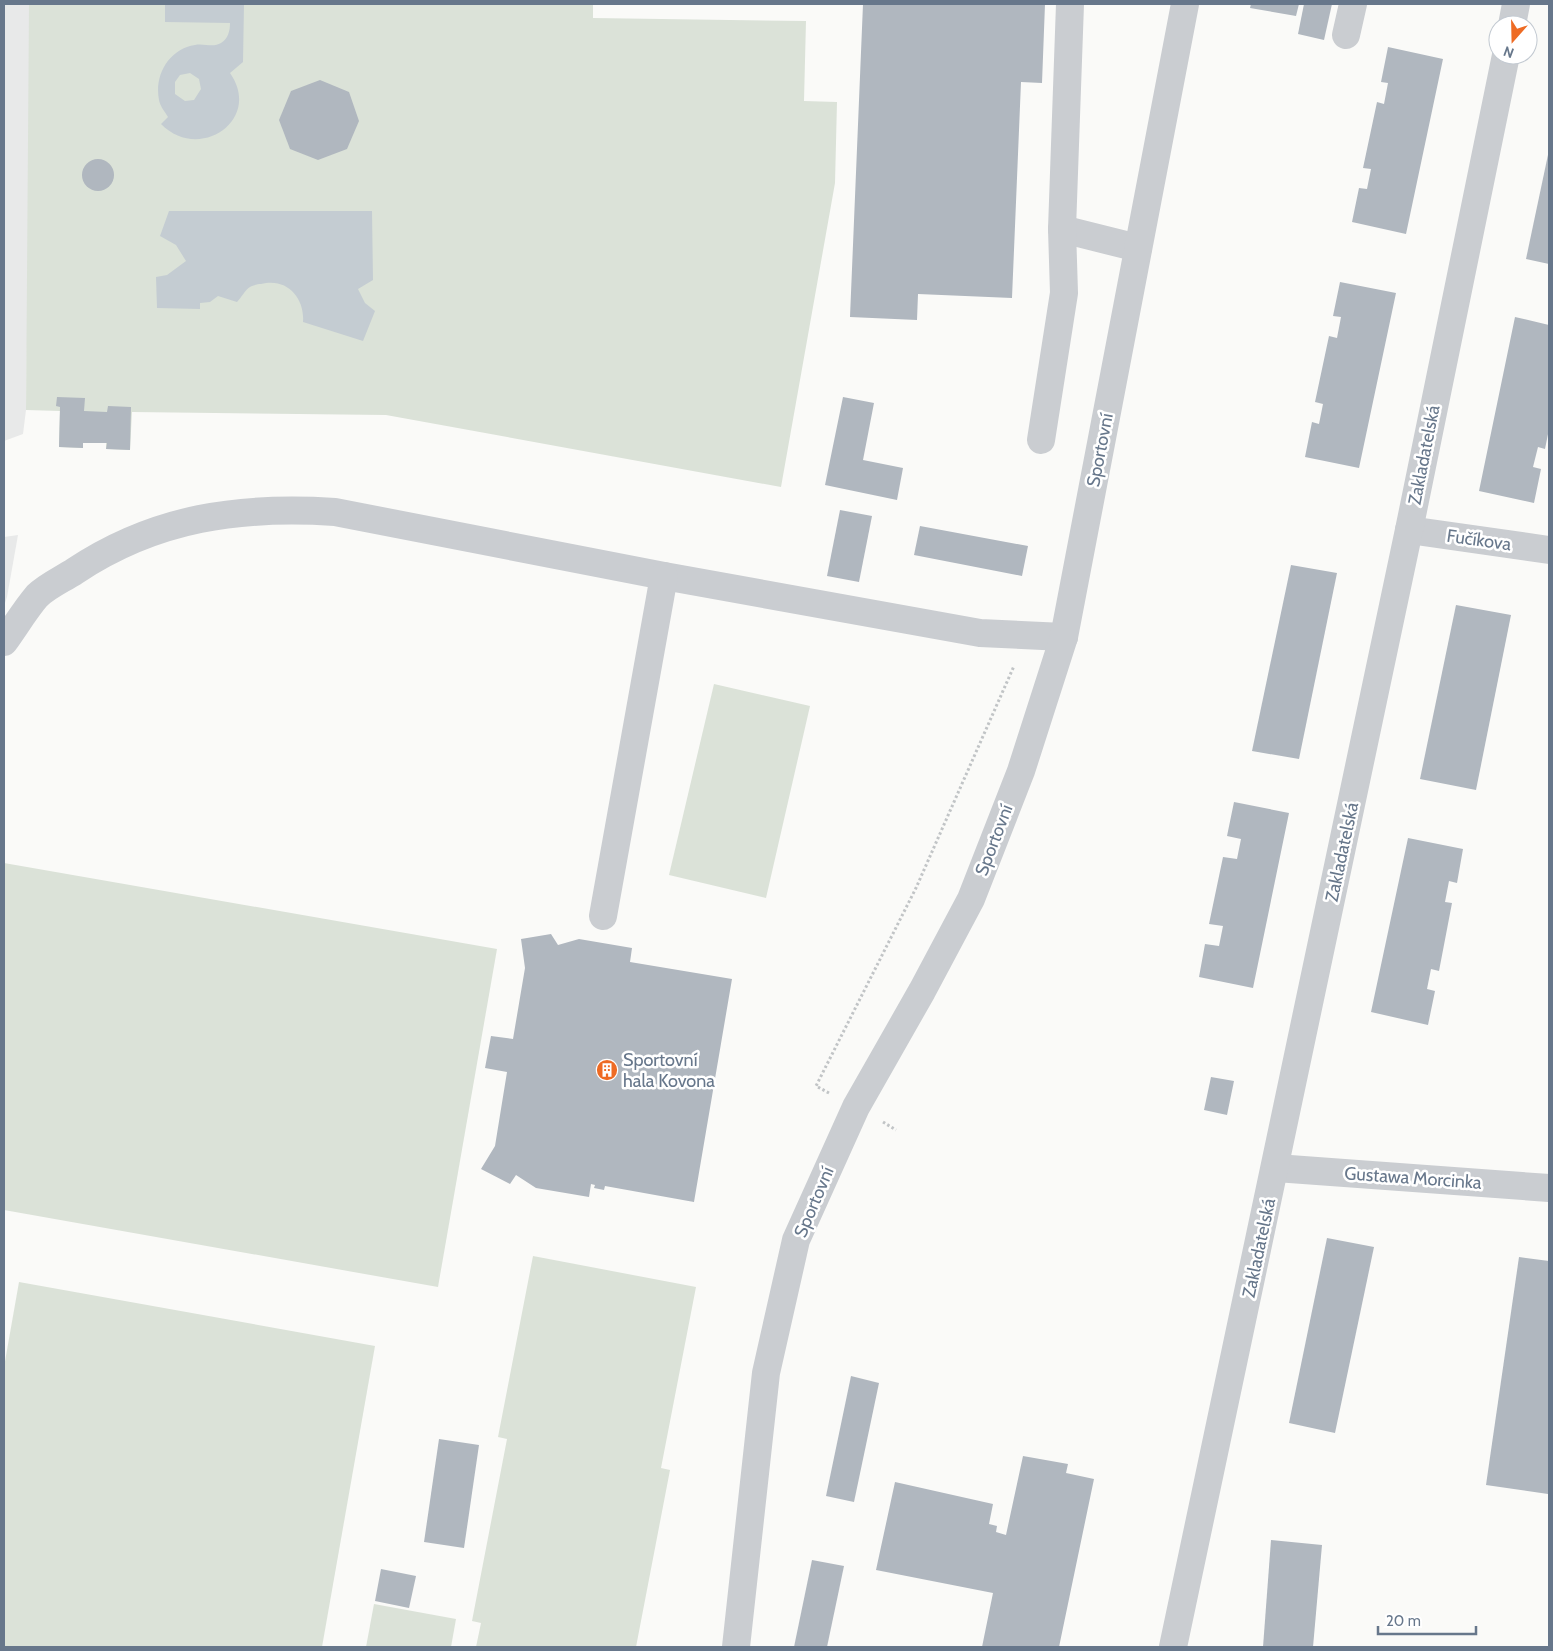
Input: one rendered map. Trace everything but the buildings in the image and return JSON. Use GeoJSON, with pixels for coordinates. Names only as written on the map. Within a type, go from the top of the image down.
{"type":"FeatureCollection","features":[{"type":"Feature","properties":{"kind":"street"},"geometry":{"type":"LineString","coordinates":[[1041,440],[1064,293],[1062,229],[1070,4]]}},
{"type":"Feature","properties":{"kind":"street","name":"Sportovní"},"geometry":{"type":"LineString","coordinates":[[736,1647],[768,1364],[796,1240],[856,1107],[971,899],[1021,772],[1064,637],[1185,4]]}},
{"type":"Feature","properties":{"kind":"street"},"geometry":{"type":"LineString","coordinates":[[1346,36],[1353,4]]}},
{"type":"Feature","properties":{"kind":"street","name":"Zakladatelská"},"geometry":{"type":"LineString","coordinates":[[1173,1647],[1276,1168],[1504,65]]}},
{"type":"Feature","properties":{"kind":"street"},"geometry":{"type":"LineString","coordinates":[[1062,229],[1138,248]]}},
{"type":"Feature","properties":{"kind":"street"},"geometry":{"type":"LineString","coordinates":[[4,642],[38,596],[106,550],[179,522],[242,512],[290,509],[335,512],[664,576],[980,633],[1064,637]]}},
{"type":"Feature","properties":{"kind":"street","name":"Fučíkova"},"geometry":{"type":"LineString","coordinates":[[1409,530],[1549,550]]}},
{"type":"Feature","properties":{"kind":"street"},"geometry":{"type":"LineString","coordinates":[[603,916],[664,576]]}},
{"type":"Feature","properties":{"kind":"street","name":"Gustawa Morcinka"},"geometry":{"type":"LineString","coordinates":[[1276,1168],[1549,1188]]}},
{"type":"Feature","properties":{"kind":"path"},"geometry":{"type":"LineString","coordinates":[[896,1130],[816,1086],[916,888],[1028,636]]}},
{"type":"Feature","properties":{"kind":"shaded area"},"geometry":{"type":"Polygon","coordinates":[[[4,4],[32,4],[26,410],[23,434],[4,441],[4,4]]]}},
{"type":"Feature","properties":{"kind":"shaded area"},"geometry":{"type":"Polygon","coordinates":[[[29,4],[593,4],[593,18],[806,21],[804,101],[837,102],[835,183],[781,487],[386,415],[132,412],[130,450],[106,449],[106,443],[83,443],[83,448],[59,447],[60,411],[26,410],[29,4]]]}},
{"type":"Feature","properties":{"kind":"shaded area"},"geometry":{"type":"Polygon","coordinates":[[[165,4],[244,4],[243,62],[230,73],[238,90],[238,106],[233,120],[222,131],[208,137],[192,139],[176,135],[161,124],[168,117],[161,107],[158,91],[161,73],[171,58],[186,47],[221,43],[228,34],[230,23],[165,22],[165,4]],[[190,73],[180,75],[175,82],[175,94],[185,101],[194,100],[201,89],[199,79],[190,73]]]}},
{"type":"Feature","properties":{"kind":"shaded area"},"geometry":{"type":"Polygon","coordinates":[[[169,211],[372,211],[373,280],[358,289],[365,303],[375,311],[363,341],[303,322],[301,305],[297,298],[292,291],[279,284],[257,284],[250,287],[237,302],[218,296],[210,302],[200,303],[200,309],[157,308],[156,277],[167,275],[186,261],[176,245],[160,236],[169,211]]]}},
{"type":"Feature","properties":{"kind":"shaded area"},"geometry":{"type":"Polygon","coordinates":[[[18,535],[7,597],[4,606],[4,537],[18,535]]]}},
{"type":"Feature","properties":{"kind":"shaded area"},"geometry":{"type":"Polygon","coordinates":[[[714,684],[810,706],[766,898],[669,875],[714,684]]]}},
{"type":"Feature","properties":{"kind":"shaded area"},"geometry":{"type":"Polygon","coordinates":[[[4,863],[497,949],[438,1287],[4,1210],[4,863]]]}},
{"type":"Feature","properties":{"kind":"shaded area"},"geometry":{"type":"Polygon","coordinates":[[[533,1256],[696,1287],[661,1468],[670,1470],[636,1647],[476,1647],[481,1623],[472,1621],[507,1439],[498,1437],[533,1256]]]}},
{"type":"Feature","properties":{"kind":"shaded area"},"geometry":{"type":"Polygon","coordinates":[[[19,1282],[375,1346],[322,1647],[4,1647],[4,1367],[19,1282]]]}},
{"type":"Feature","properties":{"kind":"shaded area"},"geometry":{"type":"Polygon","coordinates":[[[374,1604],[456,1619],[451,1647],[366,1647],[374,1604]]]}},
{"type":"Feature","properties":{"kind":"place","name":"Sportovní hala Kovona"},"geometry":{"type":"Point","coordinates":[607,1070]}}]}
